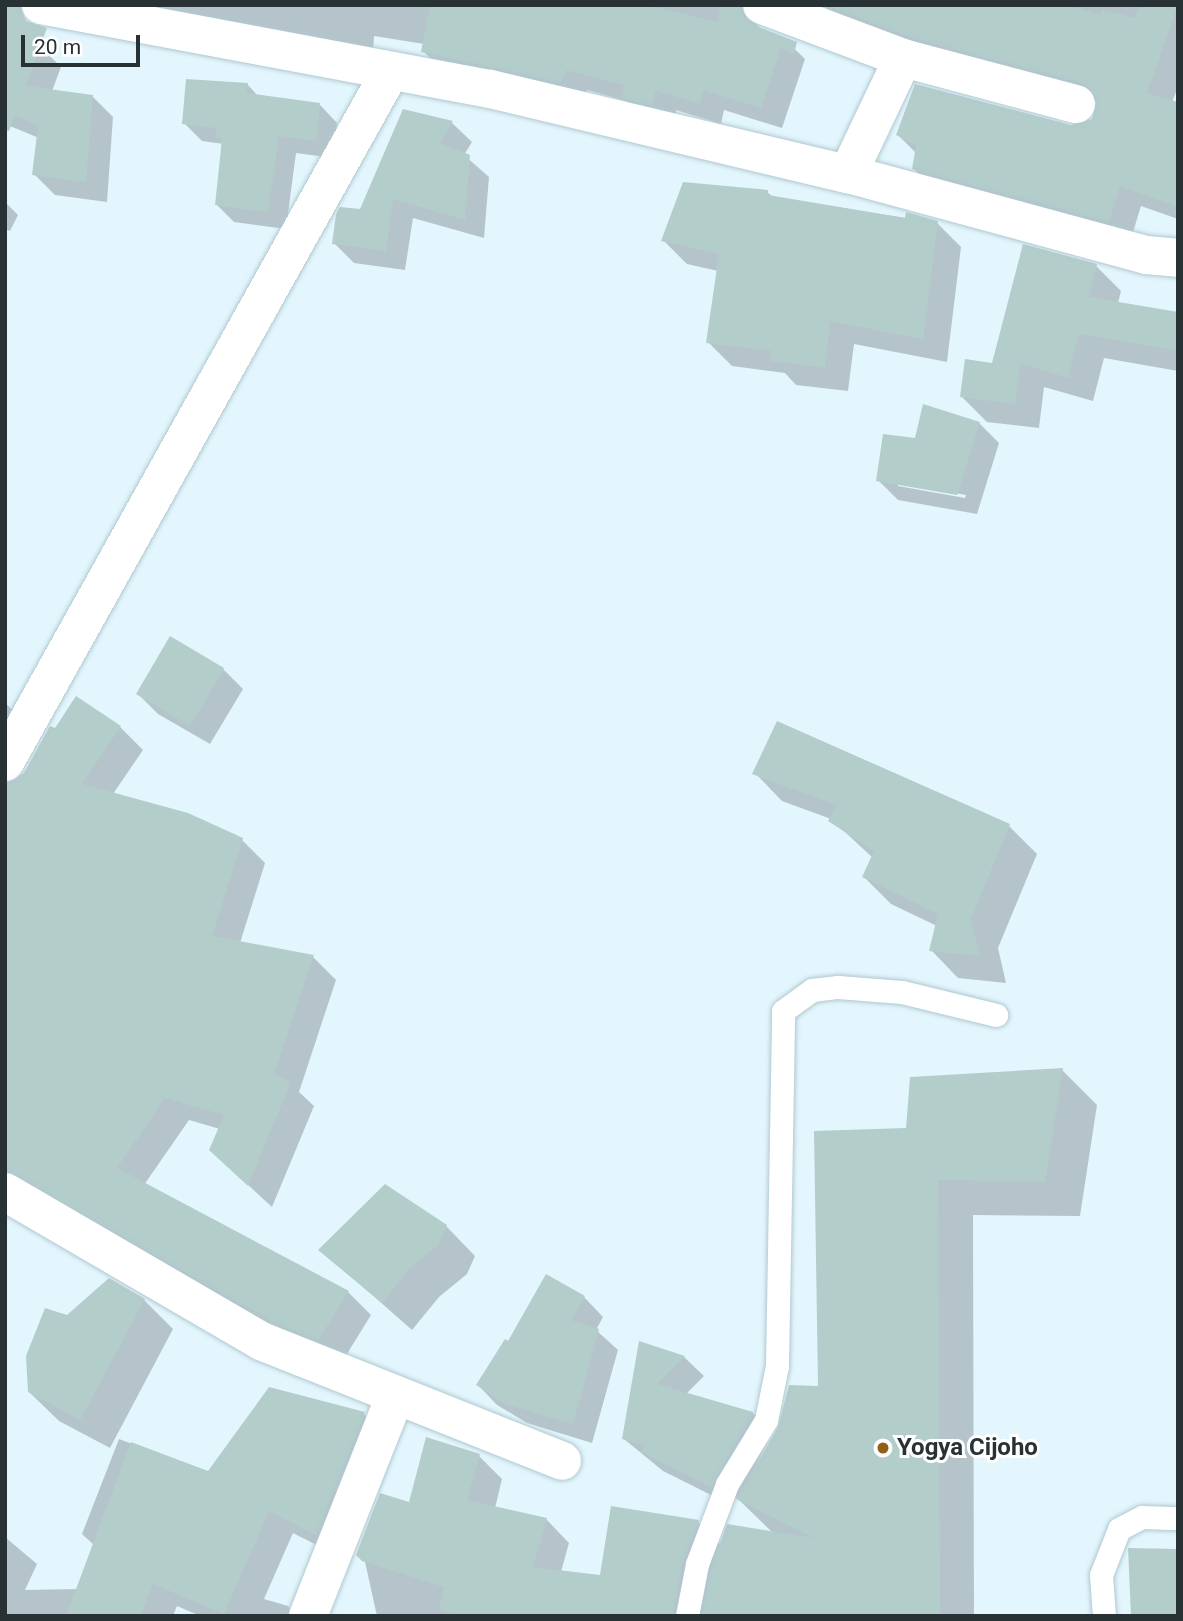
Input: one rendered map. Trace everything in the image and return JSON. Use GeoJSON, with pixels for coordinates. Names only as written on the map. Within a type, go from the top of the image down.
{"type":"FeatureCollection","features":[{"type":"Feature","properties":{"kind":"street"},"geometry":{"type":"LineString","coordinates":[[41,5],[490,89],[848,174],[1146,255],[1178,258]]}},
{"type":"Feature","properties":{"kind":"street"},"geometry":{"type":"LineString","coordinates":[[762,5],[903,58],[1076,104]]}},
{"type":"Feature","properties":{"kind":"street"},"geometry":{"type":"LineString","coordinates":[[848,174],[903,58]]}},
{"type":"Feature","properties":{"kind":"street"},"geometry":{"type":"LineString","coordinates":[[5,762],[390,72]]}},
{"type":"Feature","properties":{"kind":"street"},"geometry":{"type":"LineString","coordinates":[[5,1192],[261,1341],[562,1461]]}},
{"type":"Feature","properties":{"kind":"street"},"geometry":{"type":"LineString","coordinates":[[308,1616],[395,1396]]}},
{"type":"Feature","properties":{"kind":"lane"},"geometry":{"type":"LineString","coordinates":[[687,1616],[696,1564],[727,1484],[766,1420],[777,1366],[783,1011],[812,990],[838,987],[902,992],[996,1015]]}},
{"type":"Feature","properties":{"kind":"lane"},"geometry":{"type":"LineString","coordinates":[[1104,1616],[1101,1575],[1119,1529],[1142,1517],[1178,1518]]}},
{"type":"Feature","properties":{"kind":"building"},"geometry":{"type":"Polygon","coordinates":[[[5,5],[20,5],[26,21],[47,28],[26,86],[93,95],[86,182],[32,175],[38,126],[15,115],[9,131],[5,130],[5,5]]]}},
{"type":"Feature","properties":{"kind":"building"},"geometry":{"type":"Polygon","coordinates":[[[430,5],[647,5],[718,22],[720,5],[741,5],[745,18],[754,25],[797,42],[794,54],[781,48],[761,108],[703,90],[700,104],[655,90],[653,105],[621,98],[624,85],[566,70],[561,83],[421,52],[430,5]]]}},
{"type":"Feature","properties":{"kind":"building"},"geometry":{"type":"Polygon","coordinates":[[[825,5],[1069,5],[1100,15],[1102,10],[1135,18],[1140,5],[1178,5],[1147,93],[1178,102],[1178,207],[1120,186],[1109,222],[912,169],[916,145],[896,135],[915,84],[1071,125],[1092,119],[1097,98],[1082,83],[910,37],[825,5]]]}},
{"type":"Feature","properties":{"kind":"building"},"geometry":{"type":"Polygon","coordinates":[[[186,79],[248,83],[246,93],[320,103],[316,141],[279,136],[268,212],[215,205],[222,139],[215,137],[216,128],[182,124],[186,79]]]}},
{"type":"Feature","properties":{"kind":"building"},"geometry":{"type":"Polygon","coordinates":[[[403,109],[453,121],[440,143],[470,155],[465,220],[393,199],[386,251],[332,244],[336,214],[340,207],[360,209],[403,109]]]}},
{"type":"Feature","properties":{"kind":"building"},"geometry":{"type":"Polygon","coordinates":[[[683,182],[768,190],[768,195],[905,218],[906,212],[938,221],[923,339],[830,321],[825,368],[770,361],[772,351],[706,343],[719,254],[661,241],[683,182]]]}},
{"type":"Feature","properties":{"kind":"building"},"geometry":{"type":"Polygon","coordinates":[[[1023,244],[1097,264],[1089,297],[1178,312],[1178,351],[1079,334],[1068,378],[1020,363],[1015,404],[960,397],[965,359],[992,363],[1023,244]]]}},
{"type":"Feature","properties":{"kind":"building"},"geometry":{"type":"Polygon","coordinates":[[[923,404],[980,422],[957,495],[876,481],[883,434],[915,438],[923,404]]]}},
{"type":"Feature","properties":{"kind":"building"},"geometry":{"type":"Polygon","coordinates":[[[170,636],[224,668],[190,726],[136,694],[170,636]]]}},
{"type":"Feature","properties":{"kind":"building"},"geometry":{"type":"Polygon","coordinates":[[[76,696],[121,726],[82,784],[188,813],[243,838],[212,936],[314,955],[274,1075],[291,1082],[248,1186],[209,1150],[224,1115],[165,1098],[117,1168],[349,1291],[318,1340],[271,1321],[5,1170],[5,784],[24,773],[50,726],[55,728],[76,696]]]}},
{"type":"Feature","properties":{"kind":"building"},"geometry":{"type":"Polygon","coordinates":[[[777,721],[1010,824],[971,919],[980,956],[929,951],[938,914],[862,877],[874,851],[828,821],[836,805],[752,774],[777,721]]]}},
{"type":"Feature","properties":{"kind":"building"},"geometry":{"type":"Polygon","coordinates":[[[1063,1068],[1045,1182],[938,1180],[940,1616],[701,1616],[711,1568],[727,1524],[814,1538],[736,1499],[778,1427],[789,1385],[818,1386],[814,1131],[906,1128],[910,1077],[1063,1068]]]}},
{"type":"Feature","properties":{"kind":"building"},"geometry":{"type":"Polygon","coordinates":[[[385,1184],[447,1225],[438,1245],[410,1268],[382,1303],[318,1250],[385,1184]]]}},
{"type":"Feature","properties":{"kind":"building"},"geometry":{"type":"Polygon","coordinates":[[[546,1274],[585,1296],[571,1320],[599,1329],[573,1424],[505,1404],[476,1385],[505,1339],[508,1341],[546,1274]]]}},
{"type":"Feature","properties":{"kind":"building"},"geometry":{"type":"Polygon","coordinates":[[[109,1278],[145,1299],[80,1420],[28,1392],[26,1356],[45,1308],[67,1315],[109,1278]]]}},
{"type":"Feature","properties":{"kind":"building"},"geometry":{"type":"Polygon","coordinates":[[[639,1341],[685,1356],[657,1384],[753,1412],[711,1487],[641,1452],[645,1446],[622,1439],[639,1341]]]}},
{"type":"Feature","properties":{"kind":"building"},"geometry":{"type":"Polygon","coordinates":[[[269,1387],[365,1412],[316,1535],[269,1511],[224,1614],[153,1584],[141,1616],[66,1616],[131,1442],[208,1471],[269,1387]]]}},
{"type":"Feature","properties":{"kind":"building"},"geometry":{"type":"Polygon","coordinates":[[[426,1437],[480,1454],[467,1500],[547,1518],[533,1567],[600,1575],[611,1506],[699,1520],[683,1561],[673,1616],[458,1616],[439,1609],[444,1587],[362,1561],[356,1555],[380,1493],[409,1502],[426,1437]]]}},
{"type":"Feature","properties":{"kind":"building"},"geometry":{"type":"Polygon","coordinates":[[[1128,1548],[1178,1549],[1178,1616],[1131,1616],[1128,1548]]]}},
{"type":"Feature","properties":{"kind":"place","name":"Yogya Cijoho"},"geometry":{"type":"Point","coordinates":[883,1448]}}]}
